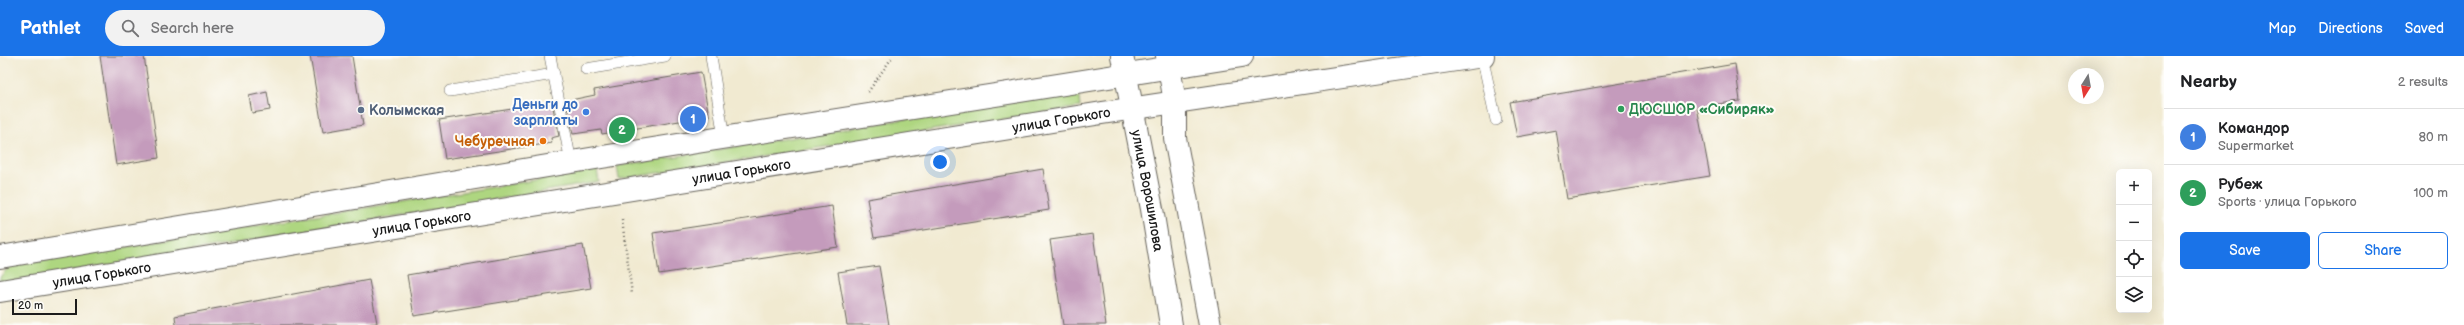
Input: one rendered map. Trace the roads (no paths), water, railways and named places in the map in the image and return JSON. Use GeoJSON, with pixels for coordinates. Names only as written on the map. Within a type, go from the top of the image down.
{"type":"FeatureCollection","features":[{"type":"Feature","properties":{"kind":"main road"},"geometry":{"type":"LineString","coordinates":[[0,257],[724,138],[1124,66],[1242,56]]}},
{"type":"Feature","properties":{"kind":"main road","name":"улица Горького"},"geometry":{"type":"LineString","coordinates":[[0,292],[1131,108],[1483,56]]}},
{"type":"Feature","properties":{"kind":"main road"},"geometry":{"type":"LineString","coordinates":[[1168,62],[1175,102],[1175,138],[1210,325]]}},
{"type":"Feature","properties":{"kind":"main road","name":"улица Ворошилова"},"geometry":{"type":"LineString","coordinates":[[1124,66],[1131,108],[1152,208],[1171,325]]}},
{"type":"Feature","properties":{"kind":"lane"},"geometry":{"type":"LineString","coordinates":[[550,56],[571,162]]}},
{"type":"Feature","properties":{"kind":"lane"},"geometry":{"type":"LineString","coordinates":[[586,69],[666,56]]}},
{"type":"Feature","properties":{"kind":"lane"},"geometry":{"type":"LineString","coordinates":[[711,56],[724,138]]}},
{"type":"Feature","properties":{"kind":"lane"},"geometry":{"type":"LineString","coordinates":[[1483,56],[1496,120]]}},
{"type":"Feature","properties":{"kind":"lane"},"geometry":{"type":"LineString","coordinates":[[450,91],[554,74]]}},
{"type":"Feature","properties":{"kind":"place","name":"ДЮСШОР «Сибиряк»"},"geometry":{"type":"Point","coordinates":[1621,109]}},
{"type":"Feature","properties":{"kind":"place","name":"Колымская"},"geometry":{"type":"Point","coordinates":[361,110]}},
{"type":"Feature","properties":{"kind":"place","name":"Деньги до зарплаты"},"geometry":{"type":"Point","coordinates":[586,112]}},
{"type":"Feature","properties":{"kind":"place","name":"Командор"},"geometry":{"type":"Point","coordinates":[693,119]}},
{"type":"Feature","properties":{"kind":"place","name":"Рубеж"},"geometry":{"type":"Point","coordinates":[622,130]}},
{"type":"Feature","properties":{"kind":"place","name":"Чебуречная"},"geometry":{"type":"Point","coordinates":[543,141]}}]}
